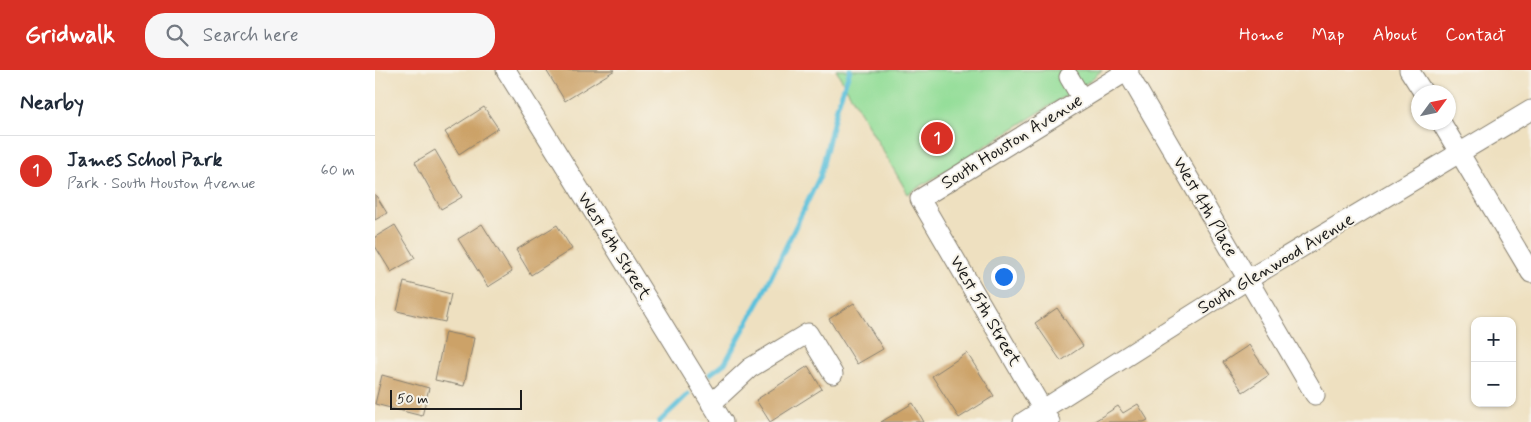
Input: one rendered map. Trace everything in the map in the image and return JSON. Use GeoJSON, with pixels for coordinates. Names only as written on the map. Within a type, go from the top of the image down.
{"type":"FeatureCollection","features":[{"type":"Feature","properties":{"kind":"street","name":"West 6th Street"},"geometry":{"type":"LineString","coordinates":[[506,70],[723,422]]}},
{"type":"Feature","properties":{"kind":"street"},"geometry":{"type":"LineString","coordinates":[[1409,70],[1419,85]]}},
{"type":"Feature","properties":{"kind":"street","name":"South Houston Avenue"},"geometry":{"type":"LineString","coordinates":[[920,199],[1127,71]]}},
{"type":"Feature","properties":{"kind":"street","name":"West 4th Place"},"geometry":{"type":"LineString","coordinates":[[1127,71],[1315,395]]}},
{"type":"Feature","properties":{"kind":"street"},"geometry":{"type":"LineString","coordinates":[[1069,77],[1082,99]]}},
{"type":"Feature","properties":{"kind":"street","name":"South Glenwood Avenue"},"geometry":{"type":"LineString","coordinates":[[1023,422],[1047,416],[1247,280],[1531,110]]}},
{"type":"Feature","properties":{"kind":"street"},"geometry":{"type":"LineString","coordinates":[[1446,130],[1531,273]]}},
{"type":"Feature","properties":{"kind":"street","name":"West 5th Street"},"geometry":{"type":"LineString","coordinates":[[920,199],[1047,416]]}},
{"type":"Feature","properties":{"kind":"street"},"geometry":{"type":"LineString","coordinates":[[711,404],[750,368],[808,333],[833,374]]}},
{"type":"Feature","properties":{"kind":"green space"},"geometry":{"type":"Polygon","coordinates":[[[836,70],[1102,70],[1088,82],[908,194],[836,70]]]}},
{"type":"Feature","properties":{"kind":"building"},"geometry":{"type":"Polygon","coordinates":[[[546,70],[615,70],[565,101],[546,70]]]}},
{"type":"Feature","properties":{"kind":"building"},"geometry":{"type":"Polygon","coordinates":[[[484,107],[498,128],[459,154],[445,132],[484,107]]]}},
{"type":"Feature","properties":{"kind":"building"},"geometry":{"type":"Polygon","coordinates":[[[435,150],[462,197],[441,209],[415,162],[435,150]]]}},
{"type":"Feature","properties":{"kind":"building"},"geometry":{"type":"Polygon","coordinates":[[[375,194],[387,213],[375,220],[375,194]]]}},
{"type":"Feature","properties":{"kind":"building"},"geometry":{"type":"Polygon","coordinates":[[[482,224],[512,272],[488,287],[458,239],[482,224]]]}},
{"type":"Feature","properties":{"kind":"building"},"geometry":{"type":"Polygon","coordinates":[[[395,225],[415,258],[391,272],[375,246],[375,237],[395,225]]]}},
{"type":"Feature","properties":{"kind":"building"},"geometry":{"type":"Polygon","coordinates":[[[557,225],[572,249],[531,275],[516,250],[557,225]]]}},
{"type":"Feature","properties":{"kind":"building"},"geometry":{"type":"Polygon","coordinates":[[[404,282],[451,294],[445,322],[397,311],[404,282]]]}},
{"type":"Feature","properties":{"kind":"building"},"geometry":{"type":"Polygon","coordinates":[[[854,303],[883,349],[857,364],[829,319],[854,303]]]}},
{"type":"Feature","properties":{"kind":"building"},"geometry":{"type":"Polygon","coordinates":[[[1057,308],[1083,346],[1061,361],[1035,323],[1057,308]]]}},
{"type":"Feature","properties":{"kind":"building"},"geometry":{"type":"Polygon","coordinates":[[[445,332],[474,338],[464,386],[435,380],[445,332]]]}},
{"type":"Feature","properties":{"kind":"building"},"geometry":{"type":"Polygon","coordinates":[[[1249,345],[1269,375],[1243,392],[1223,362],[1249,345]]]}},
{"type":"Feature","properties":{"kind":"building"},"geometry":{"type":"Polygon","coordinates":[[[967,353],[994,396],[959,418],[932,376],[967,353]]]}},
{"type":"Feature","properties":{"kind":"building"},"geometry":{"type":"Polygon","coordinates":[[[808,366],[822,389],[770,422],[756,400],[808,366]]]}},
{"type":"Feature","properties":{"kind":"building"},"geometry":{"type":"Polygon","coordinates":[[[382,375],[429,388],[422,416],[375,404],[382,375]]]}},
{"type":"Feature","properties":{"kind":"building"},"geometry":{"type":"Polygon","coordinates":[[[913,403],[924,422],[881,422],[913,403]]]}},
{"type":"Feature","properties":{"kind":"building"},"geometry":{"type":"Polygon","coordinates":[[[1138,404],[1148,420],[1144,422],[1093,422],[1118,406],[1123,413],[1138,404]]]}},
{"type":"Feature","properties":{"kind":"waterway"},"geometry":{"type":"LineString","coordinates":[[710,374],[725,363],[760,300],[820,176],[837,107],[850,70]]}},
{"type":"Feature","properties":{"kind":"waterway"},"geometry":{"type":"LineString","coordinates":[[659,422],[688,394]]}},
{"type":"Feature","properties":{"kind":"place","name":"James School Park"},"geometry":{"type":"Point","coordinates":[937,138]}}]}
